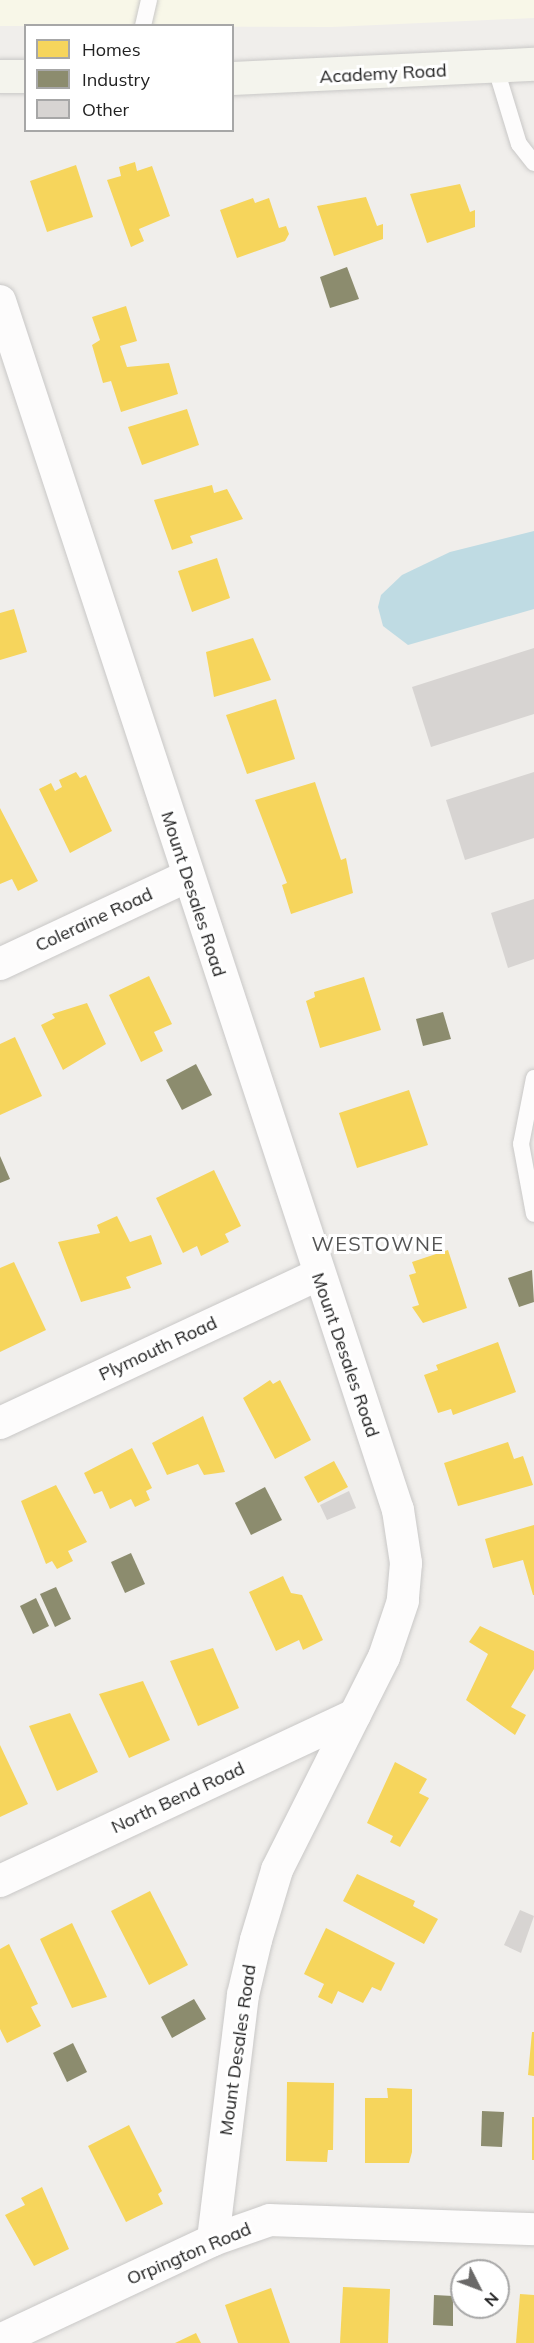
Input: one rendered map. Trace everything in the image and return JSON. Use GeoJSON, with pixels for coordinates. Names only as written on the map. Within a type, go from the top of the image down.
{"type":"FeatureCollection","features":[{"type":"Feature","properties":{"kind":"main road","name":"Academy Road"},"geometry":{"type":"LineString","coordinates":[[234,78],[496,69],[534,64]]}},
{"type":"Feature","properties":{"kind":"main road"},"geometry":{"type":"LineString","coordinates":[[0,76],[24,76]]}},
{"type":"Feature","properties":{"kind":"street","name":"Mount Desales Road"},"geometry":{"type":"LineString","coordinates":[[0,301],[317,1275],[398,1509],[406,1563],[404,1601],[355,1715],[277,1870],[256,1941],[243,1995],[213,2240]]}},
{"type":"Feature","properties":{"kind":"street","name":"Coleraine Road"},"geometry":{"type":"LineString","coordinates":[[0,964],[188,876]]}},
{"type":"Feature","properties":{"kind":"street","name":"Plymouth Road"},"geometry":{"type":"LineString","coordinates":[[0,1423],[317,1275]]}},
{"type":"Feature","properties":{"kind":"street","name":"North Bend Road"},"geometry":{"type":"LineString","coordinates":[[0,1881],[355,1715]]}},
{"type":"Feature","properties":{"kind":"street","name":"Orpington Road"},"geometry":{"type":"LineString","coordinates":[[0,2340],[213,2240],[270,2220],[534,2229]]}},
{"type":"Feature","properties":{"kind":"lane"},"geometry":{"type":"LineString","coordinates":[[143,24],[149,0]]}},
{"type":"Feature","properties":{"kind":"lane"},"geometry":{"type":"LineString","coordinates":[[496,69],[519,144],[534,163]]}},
{"type":"Feature","properties":{"kind":"lane"},"geometry":{"type":"LineString","coordinates":[[534,1078],[521,1143],[534,1214]]}},
{"type":"Feature","properties":{"kind":"shaded area"},"geometry":{"type":"Polygon","coordinates":[[[0,0],[534,0],[534,18],[332,27],[234,27],[234,24],[0,26],[0,0]]]}},
{"type":"Feature","properties":{"kind":"water"},"geometry":{"type":"Polygon","coordinates":[[[534,531],[534,609],[408,645],[383,626],[378,607],[381,595],[402,575],[450,552],[534,531]]]}},
{"type":"Feature","properties":{"kind":"building: Homes"},"geometry":{"type":"Polygon","coordinates":[[[135,162],[137,171],[152,166],[170,216],[139,229],[144,241],[131,247],[107,180],[121,176],[119,167],[135,162]]]}},
{"type":"Feature","properties":{"kind":"building: Homes"},"geometry":{"type":"Polygon","coordinates":[[[76,165],[93,217],[47,232],[30,181],[76,165]]]}},
{"type":"Feature","properties":{"kind":"building: Homes"},"geometry":{"type":"Polygon","coordinates":[[[460,184],[470,212],[475,210],[475,227],[427,243],[410,194],[460,184]]]}},
{"type":"Feature","properties":{"kind":"building: Homes"},"geometry":{"type":"Polygon","coordinates":[[[366,197],[377,226],[383,224],[383,239],[334,256],[317,206],[366,197]]]}},
{"type":"Feature","properties":{"kind":"building: Homes"},"geometry":{"type":"Polygon","coordinates":[[[253,198],[255,203],[269,198],[279,228],[286,226],[289,234],[285,241],[237,258],[220,210],[253,198]]]}},
{"type":"Feature","properties":{"kind":"building: Homes"},"geometry":{"type":"Polygon","coordinates":[[[126,306],[137,341],[120,346],[127,367],[169,363],[178,394],[121,412],[111,381],[103,383],[92,345],[100,340],[92,317],[126,306]]]}},
{"type":"Feature","properties":{"kind":"building: Homes"},"geometry":{"type":"Polygon","coordinates":[[[187,409],[199,445],[142,465],[128,427],[187,409]]]}},
{"type":"Feature","properties":{"kind":"building: Homes"},"geometry":{"type":"Polygon","coordinates":[[[212,485],[214,493],[227,489],[243,519],[190,536],[193,543],[172,550],[154,500],[212,485]]]}},
{"type":"Feature","properties":{"kind":"building: Homes"},"geometry":{"type":"Polygon","coordinates":[[[217,558],[230,598],[192,612],[178,571],[217,558]]]}},
{"type":"Feature","properties":{"kind":"building: Homes"},"geometry":{"type":"Polygon","coordinates":[[[14,609],[27,652],[0,660],[0,613],[14,609]]]}},
{"type":"Feature","properties":{"kind":"building: Homes"},"geometry":{"type":"Polygon","coordinates":[[[253,638],[271,680],[214,697],[206,652],[253,638]]]}},
{"type":"Feature","properties":{"kind":"building: Homes"},"geometry":{"type":"Polygon","coordinates":[[[276,699],[295,759],[247,774],[226,715],[276,699]]]}},
{"type":"Feature","properties":{"kind":"building: Homes"},"geometry":{"type":"Polygon","coordinates":[[[76,772],[80,778],[86,775],[112,831],[70,853],[39,789],[51,783],[55,791],[62,787],[59,780],[76,772]]]}},
{"type":"Feature","properties":{"kind":"building: Homes"},"geometry":{"type":"Polygon","coordinates":[[[315,782],[341,860],[346,858],[353,893],[291,914],[282,885],[287,883],[255,800],[315,782]]]}},
{"type":"Feature","properties":{"kind":"building: Homes"},"geometry":{"type":"Polygon","coordinates":[[[0,808],[38,881],[18,891],[12,879],[0,884],[0,808]]]}},
{"type":"Feature","properties":{"kind":"building: Homes"},"geometry":{"type":"Polygon","coordinates":[[[149,976],[172,1024],[154,1032],[163,1051],[141,1062],[109,995],[149,976]]]}},
{"type":"Feature","properties":{"kind":"building: Homes"},"geometry":{"type":"Polygon","coordinates":[[[364,977],[381,1030],[320,1048],[306,1001],[315,997],[314,992],[364,977]]]}},
{"type":"Feature","properties":{"kind":"building: Homes"},"geometry":{"type":"Polygon","coordinates":[[[87,1003],[106,1044],[63,1070],[41,1025],[55,1018],[52,1014],[87,1003]]]}},
{"type":"Feature","properties":{"kind":"building: Homes"},"geometry":{"type":"Polygon","coordinates":[[[15,1037],[42,1096],[0,1115],[0,1044],[15,1037]]]}},
{"type":"Feature","properties":{"kind":"building: Homes"},"geometry":{"type":"Polygon","coordinates":[[[409,1090],[428,1145],[357,1168],[339,1113],[409,1090]]]}},
{"type":"Feature","properties":{"kind":"building: Homes"},"geometry":{"type":"Polygon","coordinates":[[[214,1170],[241,1226],[225,1234],[229,1242],[201,1256],[197,1246],[183,1253],[156,1198],[214,1170]]]}},
{"type":"Feature","properties":{"kind":"building: Homes"},"geometry":{"type":"Polygon","coordinates":[[[117,1216],[130,1242],[151,1235],[162,1264],[126,1277],[131,1288],[81,1302],[58,1242],[100,1233],[97,1225],[117,1216]]]}},
{"type":"Feature","properties":{"kind":"building: Homes"},"geometry":{"type":"Polygon","coordinates":[[[448,1250],[467,1308],[423,1323],[412,1307],[419,1305],[409,1275],[416,1273],[412,1262],[448,1250]]]}},
{"type":"Feature","properties":{"kind":"building: Homes"},"geometry":{"type":"Polygon","coordinates":[[[14,1262],[46,1330],[0,1352],[0,1268],[14,1262]]]}},
{"type":"Feature","properties":{"kind":"building: Homes"},"geometry":{"type":"Polygon","coordinates":[[[498,1342],[516,1392],[453,1415],[451,1409],[438,1413],[424,1375],[438,1370],[436,1365],[498,1342]]]}},
{"type":"Feature","properties":{"kind":"building: Homes"},"geometry":{"type":"Polygon","coordinates":[[[270,1380],[273,1384],[280,1380],[311,1440],[275,1459],[243,1398],[270,1380]]]}},
{"type":"Feature","properties":{"kind":"building: Homes"},"geometry":{"type":"Polygon","coordinates":[[[203,1416],[225,1472],[204,1475],[198,1464],[167,1475],[152,1443],[203,1416]]]}},
{"type":"Feature","properties":{"kind":"building: Homes"},"geometry":{"type":"Polygon","coordinates":[[[508,1442],[514,1459],[523,1456],[533,1485],[458,1506],[444,1463],[508,1442]]]}},
{"type":"Feature","properties":{"kind":"building: Homes"},"geometry":{"type":"Polygon","coordinates":[[[132,1448],[152,1488],[146,1491],[150,1500],[135,1507],[131,1499],[110,1509],[102,1491],[94,1494],[84,1473],[132,1448]]]}},
{"type":"Feature","properties":{"kind":"building: Homes"},"geometry":{"type":"Polygon","coordinates":[[[334,1461],[348,1487],[318,1503],[304,1477],[334,1461]]]}},
{"type":"Feature","properties":{"kind":"building: Homes"},"geometry":{"type":"Polygon","coordinates":[[[56,1485],[87,1542],[68,1551],[73,1561],[57,1569],[52,1561],[46,1564],[21,1501],[56,1485]]]}},
{"type":"Feature","properties":{"kind":"building: Homes"},"geometry":{"type":"Polygon","coordinates":[[[534,1525],[533,1595],[523,1560],[493,1568],[485,1539],[534,1525]]]}},
{"type":"Feature","properties":{"kind":"building: Homes"},"geometry":{"type":"Polygon","coordinates":[[[283,1576],[291,1593],[302,1595],[323,1640],[303,1650],[299,1640],[276,1651],[249,1592],[283,1576]]]}},
{"type":"Feature","properties":{"kind":"building: Homes"},"geometry":{"type":"Polygon","coordinates":[[[480,1626],[534,1651],[534,1669],[511,1707],[526,1715],[515,1735],[466,1700],[488,1654],[469,1642],[480,1626]]]}},
{"type":"Feature","properties":{"kind":"building: Homes"},"geometry":{"type":"Polygon","coordinates":[[[213,1648],[239,1708],[198,1726],[170,1661],[213,1648]]]}},
{"type":"Feature","properties":{"kind":"building: Homes"},"geometry":{"type":"Polygon","coordinates":[[[143,1681],[170,1740],[129,1758],[99,1694],[143,1681]]]}},
{"type":"Feature","properties":{"kind":"building: Homes"},"geometry":{"type":"Polygon","coordinates":[[[70,1713],[98,1772],[57,1791],[29,1726],[70,1713]]]}},
{"type":"Feature","properties":{"kind":"building: Homes"},"geometry":{"type":"Polygon","coordinates":[[[0,1745],[28,1804],[0,1817],[0,1745]]]}},
{"type":"Feature","properties":{"kind":"building: Homes"},"geometry":{"type":"Polygon","coordinates":[[[395,1762],[427,1779],[419,1793],[429,1798],[400,1847],[390,1842],[393,1836],[367,1823],[395,1762]]]}},
{"type":"Feature","properties":{"kind":"building: Homes"},"geometry":{"type":"Polygon","coordinates":[[[357,1874],[415,1901],[413,1906],[438,1919],[424,1944],[343,1901],[357,1874]]]}},
{"type":"Feature","properties":{"kind":"building: Homes"},"geometry":{"type":"Polygon","coordinates":[[[150,1891],[188,1965],[149,1985],[111,1911],[150,1891]]]}},
{"type":"Feature","properties":{"kind":"building: Homes"},"geometry":{"type":"Polygon","coordinates":[[[72,1923],[107,1997],[72,2008],[40,1939],[72,1923]]]}},
{"type":"Feature","properties":{"kind":"building: Homes"},"geometry":{"type":"Polygon","coordinates":[[[326,1928],[395,1963],[381,1991],[372,1987],[363,2003],[338,1991],[332,2004],[318,1997],[324,1984],[304,1974],[326,1928]]]}},
{"type":"Feature","properties":{"kind":"building: Homes"},"geometry":{"type":"Polygon","coordinates":[[[9,1944],[38,2004],[31,2007],[41,2026],[7,2043],[0,2029],[0,1949],[9,1944]]]}},
{"type":"Feature","properties":{"kind":"building: Homes"},"geometry":{"type":"Polygon","coordinates":[[[532,2032],[534,2032],[534,2076],[528,2075],[532,2032]]]}},
{"type":"Feature","properties":{"kind":"building: Homes"},"geometry":{"type":"Polygon","coordinates":[[[287,2082],[334,2083],[333,2150],[328,2150],[327,2162],[286,2161],[287,2082]]]}},
{"type":"Feature","properties":{"kind":"building: Homes"},"geometry":{"type":"Polygon","coordinates":[[[387,2088],[412,2089],[412,2152],[409,2163],[365,2163],[365,2098],[388,2098],[387,2088]]]}},
{"type":"Feature","properties":{"kind":"building: Homes"},"geometry":{"type":"Polygon","coordinates":[[[532,2117],[534,2117],[534,2160],[532,2160],[532,2117]]]}},
{"type":"Feature","properties":{"kind":"building: Homes"},"geometry":{"type":"Polygon","coordinates":[[[129,2125],[162,2191],[158,2194],[163,2204],[126,2222],[88,2146],[129,2125]]]}},
{"type":"Feature","properties":{"kind":"building: Homes"},"geometry":{"type":"Polygon","coordinates":[[[42,2187],[69,2249],[34,2266],[5,2215],[25,2205],[21,2198],[42,2187]]]}},
{"type":"Feature","properties":{"kind":"building: Homes"},"geometry":{"type":"Polygon","coordinates":[[[343,2287],[390,2289],[388,2343],[340,2343],[343,2287]]]}},
{"type":"Feature","properties":{"kind":"building: Homes"},"geometry":{"type":"Polygon","coordinates":[[[271,2288],[290,2343],[238,2343],[225,2305],[271,2288]]]}},
{"type":"Feature","properties":{"kind":"building: Homes"},"geometry":{"type":"Polygon","coordinates":[[[520,2294],[534,2295],[534,2343],[516,2343],[520,2294]]]}},
{"type":"Feature","properties":{"kind":"building: Homes"},"geometry":{"type":"Polygon","coordinates":[[[196,2333],[201,2343],[175,2343],[196,2333]]]}},
{"type":"Feature","properties":{"kind":"building: Industry"},"geometry":{"type":"Polygon","coordinates":[[[347,267],[359,299],[330,308],[320,277],[347,267]]]}},
{"type":"Feature","properties":{"kind":"building: Industry"},"geometry":{"type":"Polygon","coordinates":[[[443,1012],[451,1039],[423,1046],[416,1019],[443,1012]]]}},
{"type":"Feature","properties":{"kind":"building: Industry"},"geometry":{"type":"Polygon","coordinates":[[[196,1064],[212,1095],[182,1110],[166,1080],[196,1064]]]}},
{"type":"Feature","properties":{"kind":"building: Industry"},"geometry":{"type":"Polygon","coordinates":[[[0,1156],[10,1179],[0,1183],[0,1156]]]}},
{"type":"Feature","properties":{"kind":"building: Industry"},"geometry":{"type":"Polygon","coordinates":[[[532,1270],[534,1302],[519,1307],[508,1278],[532,1270]]]}},
{"type":"Feature","properties":{"kind":"building: Industry"},"geometry":{"type":"Polygon","coordinates":[[[265,1487],[282,1520],[251,1535],[235,1503],[265,1487]]]}},
{"type":"Feature","properties":{"kind":"building: Industry"},"geometry":{"type":"Polygon","coordinates":[[[131,1553],[145,1584],[125,1593],[111,1562],[131,1553]]]}},
{"type":"Feature","properties":{"kind":"building: Industry"},"geometry":{"type":"Polygon","coordinates":[[[56,1587],[71,1619],[55,1627],[40,1594],[56,1587]]]}},
{"type":"Feature","properties":{"kind":"building: Industry"},"geometry":{"type":"Polygon","coordinates":[[[36,1598],[49,1626],[33,1634],[20,1606],[36,1598]]]}},
{"type":"Feature","properties":{"kind":"building: Industry"},"geometry":{"type":"Polygon","coordinates":[[[194,1999],[206,2019],[172,2038],[161,2017],[194,1999]]]}},
{"type":"Feature","properties":{"kind":"building: Industry"},"geometry":{"type":"Polygon","coordinates":[[[73,2043],[87,2072],[67,2082],[53,2053],[73,2043]]]}},
{"type":"Feature","properties":{"kind":"building: Industry"},"geometry":{"type":"Polygon","coordinates":[[[482,2111],[504,2112],[502,2147],[481,2146],[482,2111]]]}},
{"type":"Feature","properties":{"kind":"building: Industry"},"geometry":{"type":"Polygon","coordinates":[[[434,2295],[450,2296],[450,2319],[453,2319],[453,2326],[433,2325],[434,2295]]]}},
{"type":"Feature","properties":{"kind":"building: Other"},"geometry":{"type":"Polygon","coordinates":[[[534,648],[534,714],[431,747],[412,687],[534,648]]]}},
{"type":"Feature","properties":{"kind":"building: Other"},"geometry":{"type":"Polygon","coordinates":[[[534,772],[534,838],[465,860],[446,800],[534,772]]]}},
{"type":"Feature","properties":{"kind":"building: Other"},"geometry":{"type":"Polygon","coordinates":[[[534,899],[534,959],[508,968],[491,913],[534,899]]]}},
{"type":"Feature","properties":{"kind":"building: Other"},"geometry":{"type":"Polygon","coordinates":[[[349,1491],[356,1508],[327,1520],[320,1505],[349,1491]]]}},
{"type":"Feature","properties":{"kind":"building: Other"},"geometry":{"type":"Polygon","coordinates":[[[520,1910],[534,1916],[521,1953],[504,1945],[520,1910]]]}},
{"type":"Feature","properties":{"kind":"district","name":"WESTOWNE"},"geometry":{"type":"Point","coordinates":[378,1243]}}]}
